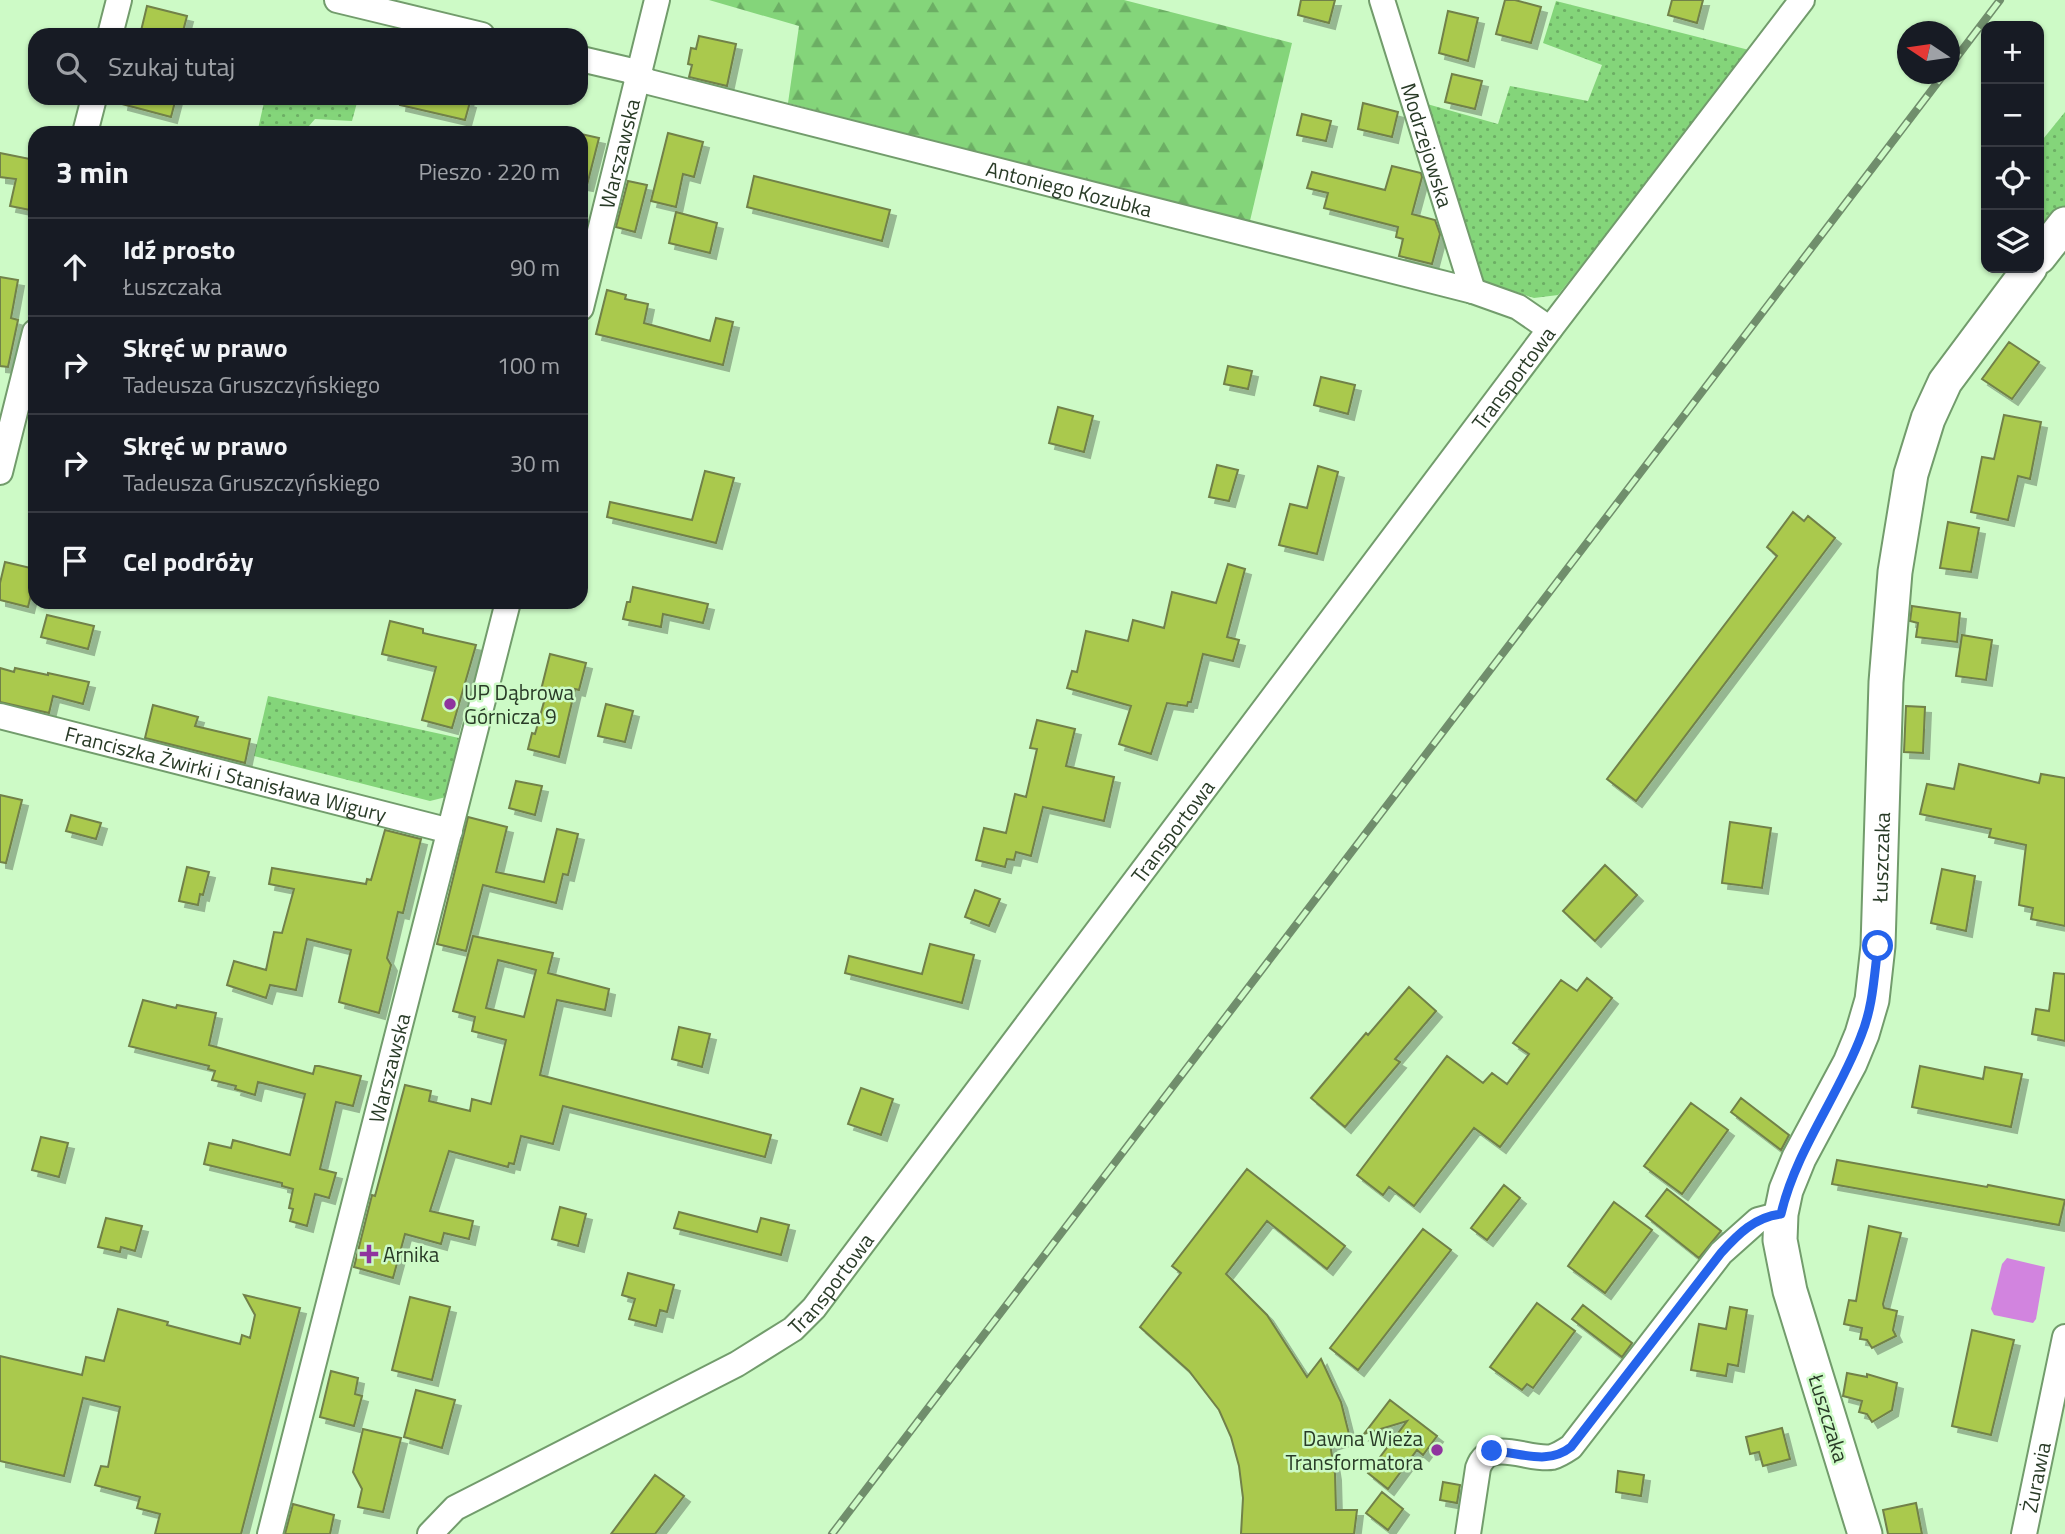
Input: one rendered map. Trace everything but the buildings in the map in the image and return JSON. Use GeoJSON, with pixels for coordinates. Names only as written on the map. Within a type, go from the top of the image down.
{"type":"FeatureCollection","features":[{"type":"Feature","properties":{"kind":"street"},"geometry":{"type":"LineString","coordinates":[[112,28],[119,0]]}},
{"type":"Feature","properties":{"kind":"street"},"geometry":{"type":"LineString","coordinates":[[337,0],[453,28]]}},
{"type":"Feature","properties":{"kind":"street","name":"Warszawska"},"geometry":{"type":"LineString","coordinates":[[588,280],[657,0]]}},
{"type":"Feature","properties":{"kind":"street","name":"Modrzejowska"},"geometry":{"type":"LineString","coordinates":[[1382,0],[1473,291]]}},
{"type":"Feature","properties":{"kind":"street","name":"Transportowa"},"geometry":{"type":"LineString","coordinates":[[430,1534],[455,1508],[737,1364],[793,1329],[814,1308],[1550,329],[1802,0]]}},
{"type":"Feature","properties":{"kind":"street","name":"Antoniego Kozubka"},"geometry":{"type":"LineString","coordinates":[[588,61],[628,70],[663,85],[1473,291],[1518,307],[1550,329]]}},
{"type":"Feature","properties":{"kind":"street"},"geometry":{"type":"LineString","coordinates":[[87,126],[92,105]]}},
{"type":"Feature","properties":{"kind":"street"},"geometry":{"type":"LineString","coordinates":[[2044,251],[2065,225]]}},
{"type":"Feature","properties":{"kind":"street","name":"Łuszczaka"},"geometry":{"type":"LineString","coordinates":[[1865,1534],[1790,1291],[1780,1240],[1781,1214],[1786,1190],[1799,1158],[1850,1063],[1872,1000],[1878,946],[1886,682],[1895,572],[1912,474],[1928,419],[1945,382],[2026,273]]}},
{"type":"Feature","properties":{"kind":"street"},"geometry":{"type":"LineString","coordinates":[[0,472],[28,360]]}},
{"type":"Feature","properties":{"kind":"street","name":"Warszawska"},"geometry":{"type":"LineString","coordinates":[[270,1534],[506,609]]}},
{"type":"Feature","properties":{"kind":"street","name":"Franciszka Żwirki i Stanisława Wigury"},"geometry":{"type":"LineString","coordinates":[[0,716],[450,831]]}},
{"type":"Feature","properties":{"kind":"street"},"geometry":{"type":"LineString","coordinates":[[1468,1534],[1478,1468],[1486,1454],[1500,1451],[1542,1458],[1553,1457],[1571,1447],[1721,1253],[1758,1220],[1781,1214]]}},
{"type":"Feature","properties":{"kind":"street","name":"Żurawia"},"geometry":{"type":"LineString","coordinates":[[2024,1534],[2065,1337]]}},
{"type":"Feature","properties":{"kind":"green space"},"geometry":{"type":"Polygon","coordinates":[[[709,0],[1124,0],[1292,43],[1249,225],[788,103],[799,26],[709,0]]]}},
{"type":"Feature","properties":{"kind":"green space"},"geometry":{"type":"Polygon","coordinates":[[[1556,1],[1753,51],[1558,295],[1534,298],[1483,281],[1427,104],[1498,124],[1510,86],[1588,101],[1602,65],[1543,43],[1556,1]]]}},
{"type":"Feature","properties":{"kind":"green space"},"geometry":{"type":"Polygon","coordinates":[[[263,105],[356,105],[352,121],[315,119],[309,126],[259,126],[263,105]]]}},
{"type":"Feature","properties":{"kind":"green space"},"geometry":{"type":"Polygon","coordinates":[[[2065,112],[2065,209],[2044,233],[2044,147],[2044,138],[2065,112]]]}},
{"type":"Feature","properties":{"kind":"green space"},"geometry":{"type":"Polygon","coordinates":[[[268,696],[459,738],[446,797],[430,801],[254,756],[268,696]]]}},
{"type":"Feature","properties":{"kind":"shaded area"},"geometry":{"type":"Polygon","coordinates":[[[2007,1258],[2045,1267],[2033,1323],[1994,1315],[1991,1309],[2002,1264],[2007,1258]]]}},
{"type":"Feature","properties":{"kind":"railway"},"geometry":{"type":"LineString","coordinates":[[1960,53],[2000,0]]}},
{"type":"Feature","properties":{"kind":"railway"},"geometry":{"type":"LineString","coordinates":[[832,1534],[1936,84]]}},
{"type":"Feature","properties":{"kind":"place","name":"UP Dąbrowa Górnicza 9"},"geometry":{"type":"Point","coordinates":[450,704]}},
{"type":"Feature","properties":{"kind":"place","name":"Arnika"},"geometry":{"type":"Point","coordinates":[369,1254]}},
{"type":"Feature","properties":{"kind":"place","name":"Dawna Wieża Transformatora"},"geometry":{"type":"Point","coordinates":[1437,1450]}},
{"type":"Feature","properties":{"kind":"route"},"geometry":{"type":"LineString","coordinates":[[1492,1451],[1542,1458],[1559,1455],[1571,1447],[1729,1244],[1763,1217],[1781,1214],[1786,1190],[1799,1158],[1850,1063],[1862,1034],[1872,1000],[1878,946]]}}]}
